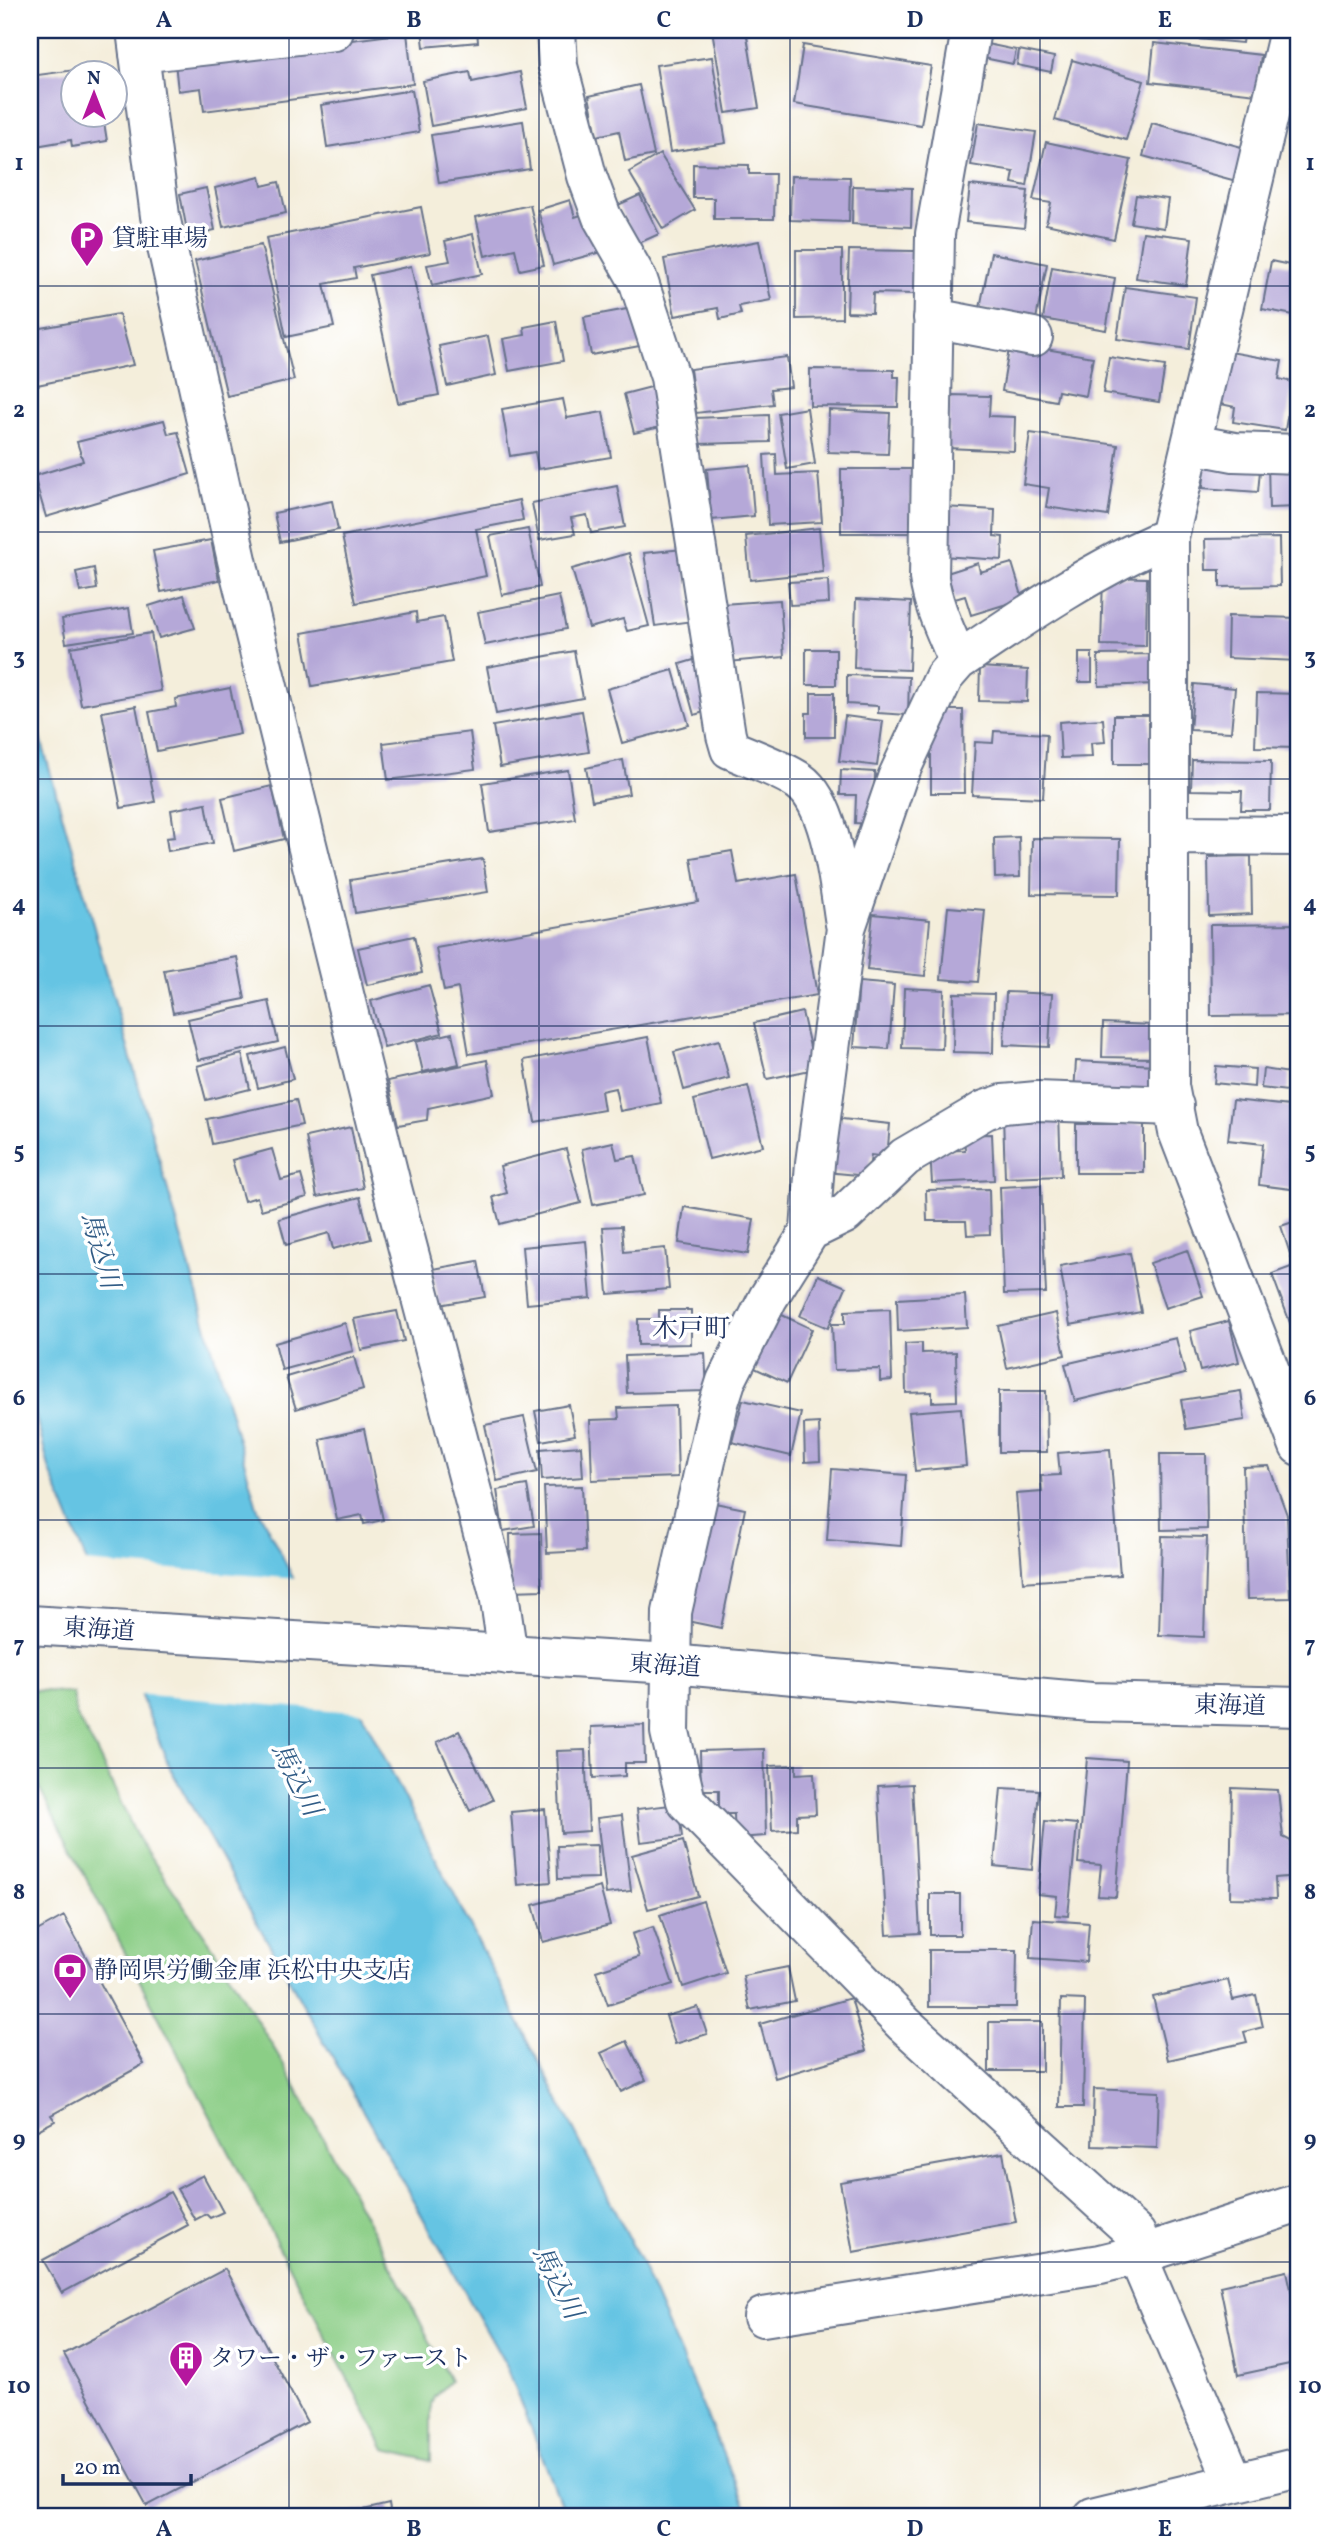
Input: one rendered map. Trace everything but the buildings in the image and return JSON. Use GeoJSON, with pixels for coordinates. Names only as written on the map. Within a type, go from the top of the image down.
{"type":"FeatureCollection","features":[{"type":"Feature","properties":{"kind":"main road"},"geometry":{"type":"LineString","coordinates":[[556,30],[558,66],[587,176],[602,217],[638,280],[670,377],[730,749],[801,782],[812,798],[824,817],[832,847],[846,929]]}},
{"type":"Feature","properties":{"kind":"main road"},"geometry":{"type":"LineString","coordinates":[[958,661],[941,621],[929,578],[933,318],[935,234],[971,30]]}},
{"type":"Feature","properties":{"kind":"main road"},"geometry":{"type":"LineString","coordinates":[[1287,30],[1288,35],[1169,537],[1169,1086],[1178,1132],[1299,1446]]}},
{"type":"Feature","properties":{"kind":"main road"},"geometry":{"type":"LineString","coordinates":[[334,31],[137,41],[160,216],[242,578],[392,1188],[499,1594],[508,1655]]}},
{"type":"Feature","properties":{"kind":"main road"},"geometry":{"type":"LineString","coordinates":[[933,318],[1033,337]]}},
{"type":"Feature","properties":{"kind":"main road"},"geometry":{"type":"LineString","coordinates":[[1192,444],[1234,452],[1299,454]]}},
{"type":"Feature","properties":{"kind":"main road"},"geometry":{"type":"LineString","coordinates":[[1169,537],[1134,551],[958,661],[944,677],[897,778],[846,929],[815,1163],[810,1231],[768,1298],[726,1381],[672,1612],[670,1732],[686,1801],[904,2024],[1136,2234],[1141,2254],[1234,2482]]}},
{"type":"Feature","properties":{"kind":"main road"},"geometry":{"type":"LineString","coordinates":[[1169,835],[1299,836]]}},
{"type":"Feature","properties":{"kind":"main road"},"geometry":{"type":"LineString","coordinates":[[810,1231],[845,1214],[905,1157],[985,1110],[1003,1104],[1037,1101],[1174,1106]]}},
{"type":"Feature","properties":{"kind":"main road","name":"東海道"},"geometry":{"type":"LineString","coordinates":[[47,1626],[357,1647],[671,1664],[1091,1702],[1299,1707]]}},
{"type":"Feature","properties":{"kind":"main road"},"geometry":{"type":"LineString","coordinates":[[763,2317],[1086,2266],[1141,2254],[1299,2203]]}},
{"type":"Feature","properties":{"kind":"main road"},"geometry":{"type":"LineString","coordinates":[[1093,2517],[1299,2467]]}},
{"type":"Feature","properties":{"kind":"green space"},"geometry":{"type":"Polygon","coordinates":[[[30,1690],[73,1693],[76,1715],[95,1748],[138,1839],[214,1949],[284,2065],[400,2282],[450,2381],[434,2397],[431,2405],[431,2461],[385,2450],[30,1771],[30,1690]]]}},
{"type":"Feature","properties":{"kind":"water","name":"馬込川"},"geometry":{"type":"Polygon","coordinates":[[[30,700],[257,1507],[638,2256],[750,2517],[566,2517],[508,2369],[170,1768],[50,1471],[30,1395],[30,700]]]}},
{"type":"Feature","properties":{"kind":"pier"},"geometry":{"type":"Polygon","coordinates":[[[83,1562],[298,1579],[366,1713],[136,1694],[83,1562]]]}},
{"type":"Feature","properties":{"kind":"place","name":"貸駐車場"},"geometry":{"type":"Point","coordinates":[87,268]}},
{"type":"Feature","properties":{"kind":"place","name":"静岡県労働金庫 浜松中央支店"},"geometry":{"type":"Point","coordinates":[70,2000]}},
{"type":"Feature","properties":{"kind":"place","name":"タワー・ザ・ファースト"},"geometry":{"type":"Point","coordinates":[186,2388]}},
{"type":"Feature","properties":{"kind":"district","name":"木戸町"},"geometry":{"type":"Point","coordinates":[691,1328]}}]}
